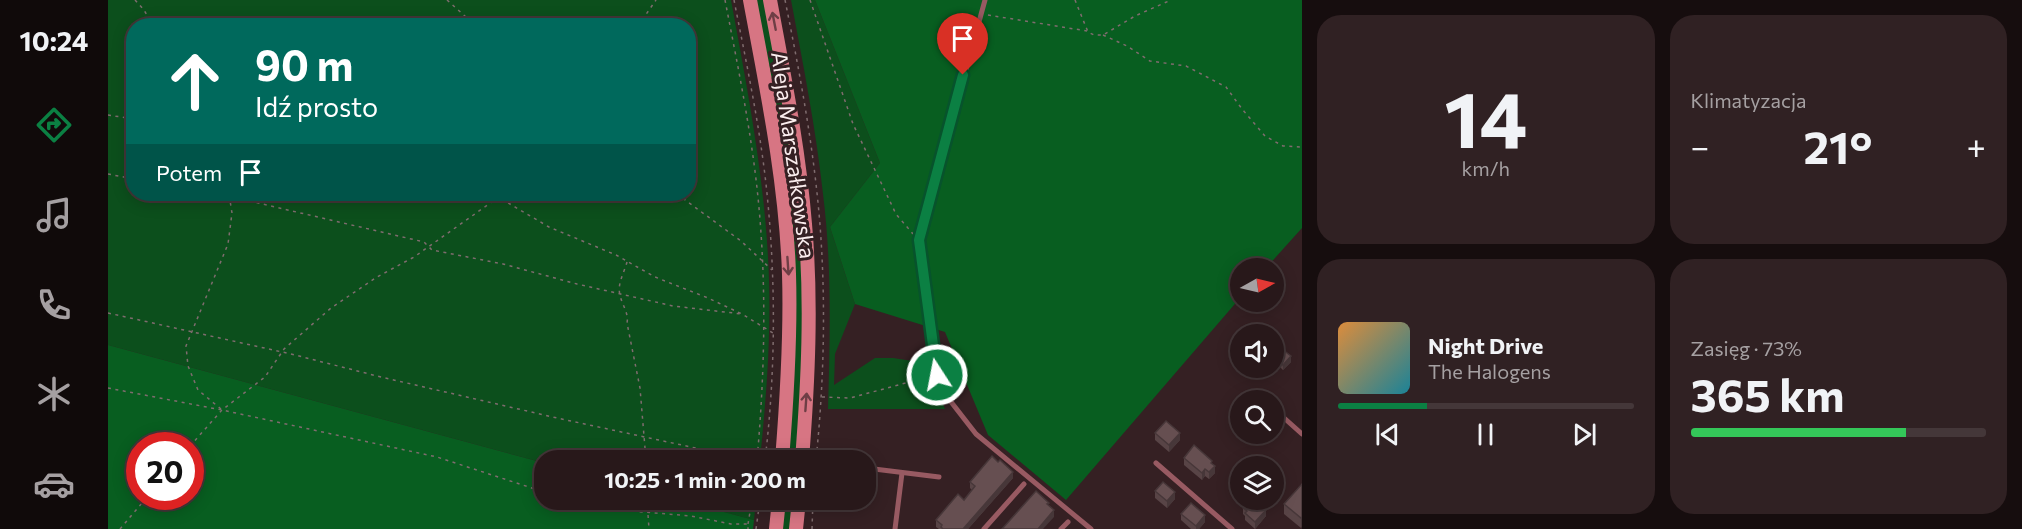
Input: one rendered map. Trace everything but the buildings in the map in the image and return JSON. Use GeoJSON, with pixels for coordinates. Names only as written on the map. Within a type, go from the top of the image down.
{"type":"FeatureCollection","features":[{"type":"Feature","properties":{"kind":"main road","name":"Aleja Marszałkowska"},"geometry":{"type":"LineString","coordinates":[[750,0],[783,192],[788,260],[789,367],[783,450]]}},
{"type":"Feature","properties":{"kind":"main road","name":"Aleja Marszałkowska"},"geometry":{"type":"LineString","coordinates":[[770,0],[791,113],[806,227],[809,367],[803,450]]}},
{"type":"Feature","properties":{"kind":"main road"},"geometry":{"type":"LineString","coordinates":[[776,529],[778,510]]}},
{"type":"Feature","properties":{"kind":"main road"},"geometry":{"type":"LineString","coordinates":[[796,529],[798,510]]}},
{"type":"Feature","properties":{"kind":"lane"},"geometry":{"type":"LineString","coordinates":[[985,0],[919,240],[937,375],[948,399],[976,434],[1092,529]]}},
{"type":"Feature","properties":{"kind":"lane"},"geometry":{"type":"LineString","coordinates":[[1284,418],[1302,434]]}},
{"type":"Feature","properties":{"kind":"lane"},"geometry":{"type":"LineString","coordinates":[[1156,463],[1232,529]]}},
{"type":"Feature","properties":{"kind":"lane"},"geometry":{"type":"LineString","coordinates":[[876,469],[939,477]]}},
{"type":"Feature","properties":{"kind":"lane"},"geometry":{"type":"LineString","coordinates":[[895,529],[902,472]]}},
{"type":"Feature","properties":{"kind":"lane"},"geometry":{"type":"LineString","coordinates":[[984,529],[1024,484]]}},
{"type":"Feature","properties":{"kind":"lane"},"geometry":{"type":"LineString","coordinates":[[1061,529],[1068,522]]}},
{"type":"Feature","properties":{"kind":"path"},"geometry":{"type":"LineString","coordinates":[[135,0],[148,18]]}},
{"type":"Feature","properties":{"kind":"path"},"geometry":{"type":"LineString","coordinates":[[447,0],[467,18]]}},
{"type":"Feature","properties":{"kind":"path"},"geometry":{"type":"LineString","coordinates":[[644,18],[656,0]]}},
{"type":"Feature","properties":{"kind":"path"},"geometry":{"type":"LineString","coordinates":[[725,0],[757,189],[764,327],[758,450]]}},
{"type":"Feature","properties":{"kind":"path"},"geometry":{"type":"LineString","coordinates":[[734,0],[764,172],[772,271],[774,334],[766,450]]}},
{"type":"Feature","properties":{"kind":"path"},"geometry":{"type":"LineString","coordinates":[[810,0],[853,124],[896,214],[919,240]]}},
{"type":"Feature","properties":{"kind":"path"},"geometry":{"type":"LineString","coordinates":[[1075,0],[1088,32]]}},
{"type":"Feature","properties":{"kind":"path"},"geometry":{"type":"LineString","coordinates":[[1103,35],[1135,16],[1171,0]]}},
{"type":"Feature","properties":{"kind":"path"},"geometry":{"type":"LineString","coordinates":[[981,13],[1103,35],[1127,46],[1150,61],[1186,66],[1226,87],[1265,136],[1283,146],[1302,147]]}},
{"type":"Feature","properties":{"kind":"path"},"geometry":{"type":"LineString","coordinates":[[108,115],[126,118]]}},
{"type":"Feature","properties":{"kind":"path"},"geometry":{"type":"LineString","coordinates":[[108,174],[126,177]]}},
{"type":"Feature","properties":{"kind":"path"},"geometry":{"type":"LineString","coordinates":[[222,410],[198,390],[188,366],[186,346],[228,244],[232,213],[230,201]]}},
{"type":"Feature","properties":{"kind":"path"},"geometry":{"type":"LineString","coordinates":[[257,201],[424,242],[432,250],[503,264],[577,284],[673,306],[742,314]]}},
{"type":"Feature","properties":{"kind":"path"},"geometry":{"type":"LineString","coordinates":[[202,432],[222,410],[265,377],[282,352],[331,308],[376,277],[414,257],[492,201]]}},
{"type":"Feature","properties":{"kind":"path"},"geometry":{"type":"LineString","coordinates":[[505,201],[549,227],[628,262],[655,277],[742,314],[774,334]]}},
{"type":"Feature","properties":{"kind":"path"},"geometry":{"type":"LineString","coordinates":[[686,201],[741,241],[772,271]]}},
{"type":"Feature","properties":{"kind":"path"},"geometry":{"type":"LineString","coordinates":[[628,262],[619,284],[628,317],[627,323],[640,388],[646,450]]}},
{"type":"Feature","properties":{"kind":"path"},"geometry":{"type":"LineString","coordinates":[[108,313],[705,450]]}},
{"type":"Feature","properties":{"kind":"path"},"geometry":{"type":"LineString","coordinates":[[822,397],[850,398],[937,375]]}},
{"type":"Feature","properties":{"kind":"path"},"geometry":{"type":"LineString","coordinates":[[108,388],[222,410],[437,457],[534,489]]}},
{"type":"Feature","properties":{"kind":"path"},"geometry":{"type":"LineString","coordinates":[[120,529],[136,510]]}},
{"type":"Feature","properties":{"kind":"path"},"geometry":{"type":"LineString","coordinates":[[620,510],[647,511],[731,524],[748,524]]}},
{"type":"Feature","properties":{"kind":"path"},"geometry":{"type":"LineString","coordinates":[[748,529],[750,510]]}},
{"type":"Feature","properties":{"kind":"path"},"geometry":{"type":"LineString","coordinates":[[756,529],[759,510]]}},
{"type":"Feature","properties":{"kind":"path"},"geometry":{"type":"LineString","coordinates":[[812,529],[813,510]]}},
{"type":"Feature","properties":{"kind":"path"},"geometry":{"type":"LineString","coordinates":[[647,511],[649,529]]}},
{"type":"Feature","properties":{"kind":"green space"},"geometry":{"type":"Polygon","coordinates":[[[108,0],[731,0],[744,69],[764,209],[769,302],[766,392],[761,450],[534,450],[534,460],[108,345],[108,0]]]}},
{"type":"Feature","properties":{"kind":"green space"},"geometry":{"type":"Polygon","coordinates":[[[756,0],[765,0],[792,154],[803,271],[804,368],[798,450],[789,450],[795,332],[756,0]]]}},
{"type":"Feature","properties":{"kind":"green space"},"geometry":{"type":"Polygon","coordinates":[[[791,0],[815,0],[880,163],[830,227],[855,304],[835,354],[834,385],[875,358],[926,363],[945,409],[828,409],[830,302],[826,221],[813,121],[791,0]]]}},
{"type":"Feature","properties":{"kind":"green space"},"geometry":{"type":"Polygon","coordinates":[[[815,0],[1302,0],[1302,228],[1275,258],[1230,258],[1230,310],[1066,500],[988,435],[945,332],[855,304],[830,227],[880,163],[815,0]]]}},
{"type":"Feature","properties":{"kind":"green space"},"geometry":{"type":"Polygon","coordinates":[[[108,345],[534,460],[534,510],[716,510],[754,520],[753,529],[108,529],[108,345]]]}},
{"type":"Feature","properties":{"kind":"green space"},"geometry":{"type":"Polygon","coordinates":[[[716,510],[755,510],[754,520],[716,510]]]}},
{"type":"Feature","properties":{"kind":"green space"},"geometry":{"type":"Polygon","coordinates":[[[783,510],[792,510],[790,529],[782,529],[783,510]]]}},
{"type":"Feature","properties":{"kind":"route"},"geometry":{"type":"LineString","coordinates":[[937,375],[919,240],[963,75]]}}]}
